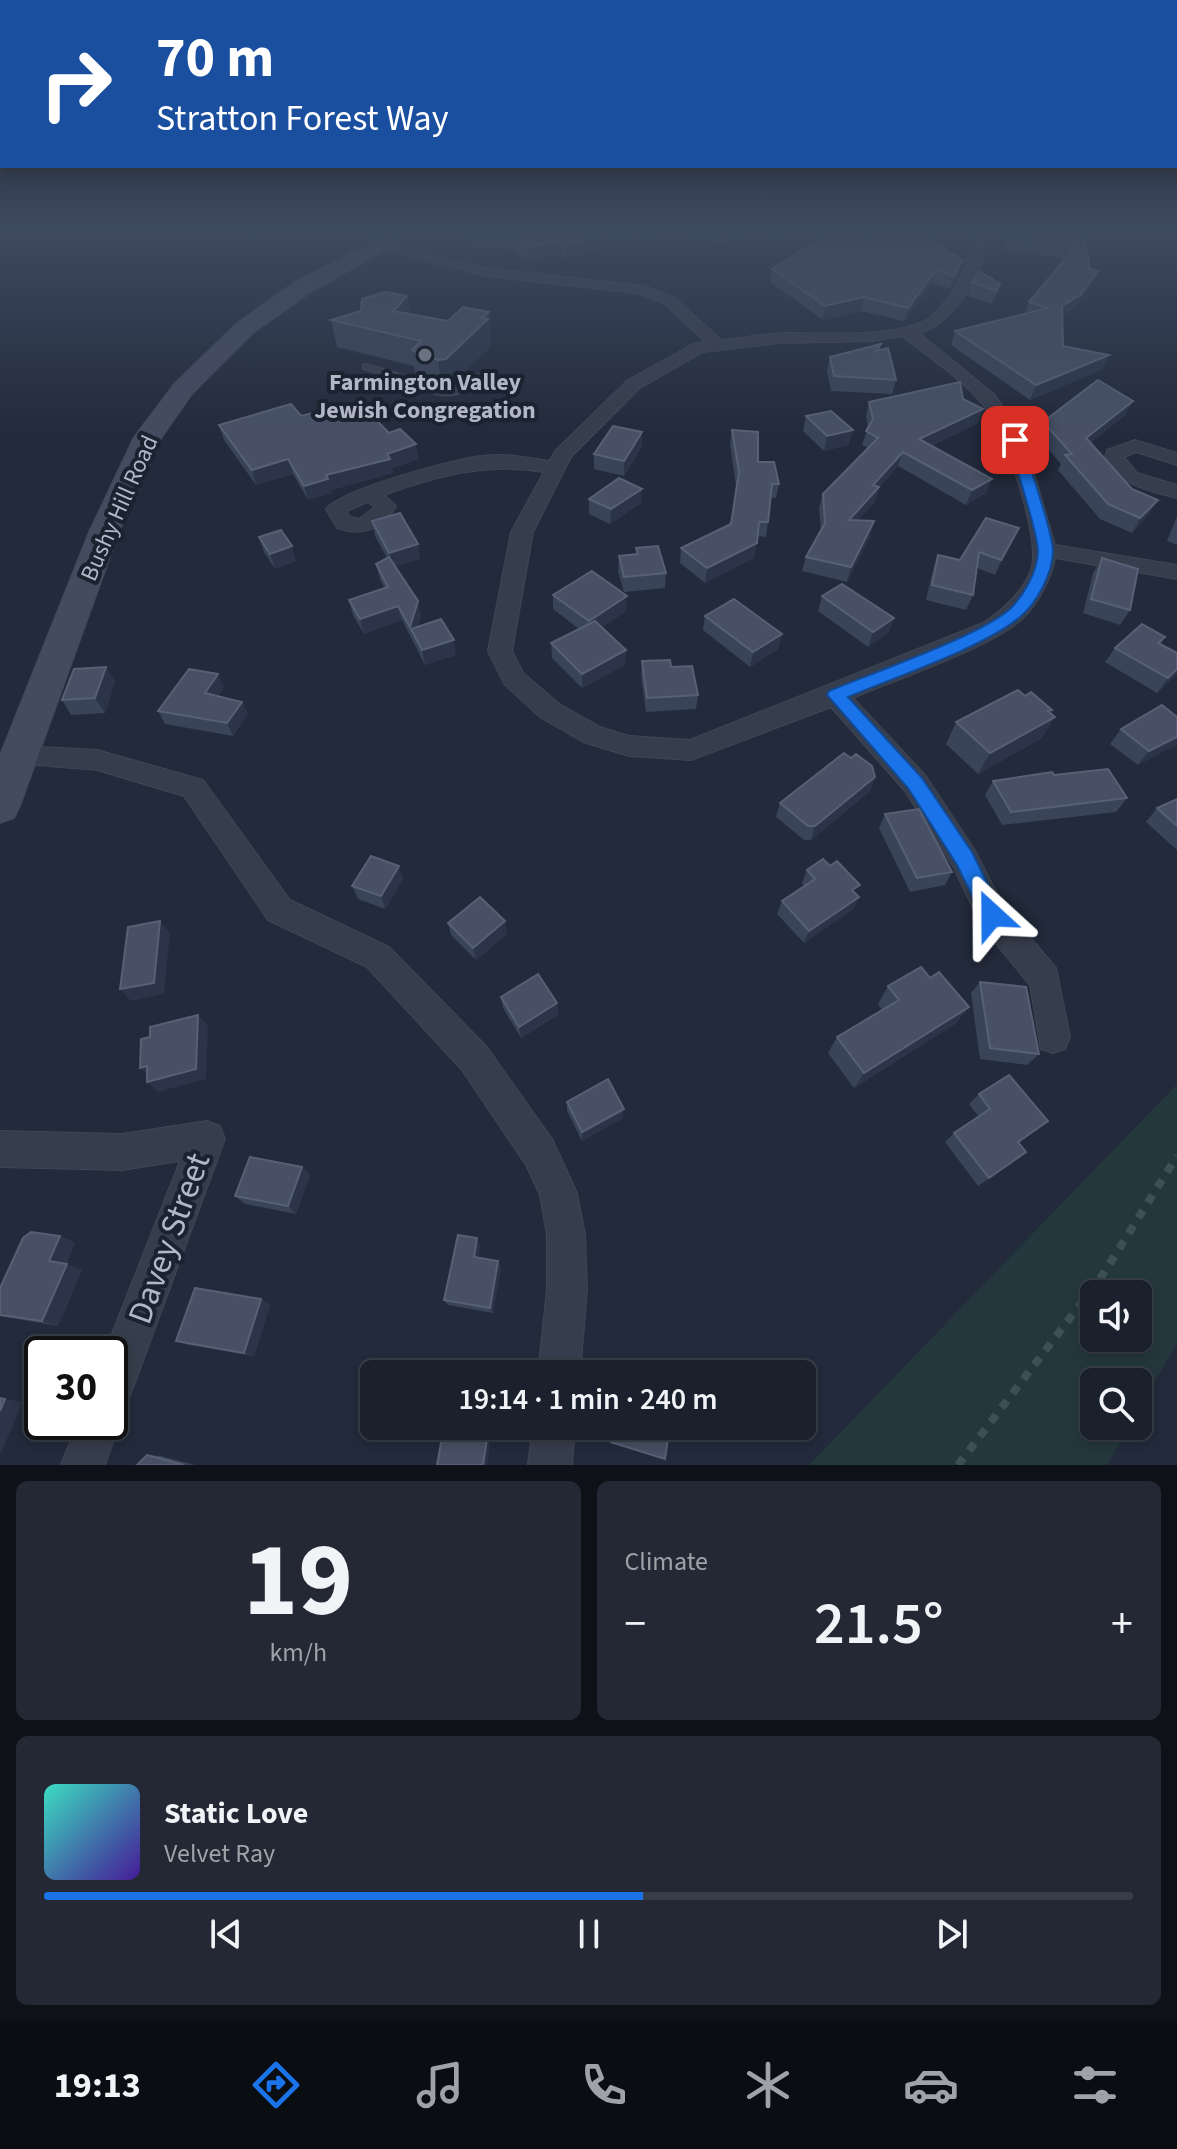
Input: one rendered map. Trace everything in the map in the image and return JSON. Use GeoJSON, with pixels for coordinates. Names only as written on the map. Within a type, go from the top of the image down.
{"type":"FeatureCollection","features":[{"type":"Feature","properties":{"kind":"main road","name":"Bushy Hill Road"},"geometry":{"type":"LineString","coordinates":[[0,806],[22,756],[104,532],[148,437],[183,389],[245,328],[288,297]]}},
{"type":"Feature","properties":{"kind":"street"},"geometry":{"type":"LineString","coordinates":[[661,297],[670,301],[716,344]]}},
{"type":"Feature","properties":{"kind":"street"},"geometry":{"type":"LineString","coordinates":[[907,332],[965,376],[1003,417],[1023,462],[1046,550],[1042,571],[1016,612],[991,629],[835,695],[691,750],[629,746],[592,735],[549,710],[514,679],[500,651],[522,532],[563,454],[634,384],[677,358],[716,344],[907,332],[939,319],[954,297]]}},
{"type":"Feature","properties":{"kind":"street"},"geometry":{"type":"LineString","coordinates":[[1177,459],[1135,446],[1114,454],[1114,461],[1130,477],[1177,492]]}},
{"type":"Feature","properties":{"kind":"street"},"geometry":{"type":"LineString","coordinates":[[371,495],[474,462],[534,464],[554,468]]}},
{"type":"Feature","properties":{"kind":"street"},"geometry":{"type":"LineString","coordinates":[[1046,550],[1177,572]]}},
{"type":"Feature","properties":{"kind":"street"},"geometry":{"type":"LineString","coordinates":[[835,695],[915,783],[964,858],[992,915],[1045,979],[1053,1037]]}},
{"type":"Feature","properties":{"kind":"street"},"geometry":{"type":"LineString","coordinates":[[22,756],[97,760],[193,788],[279,910],[378,957],[474,1058],[539,1152],[558,1193],[566,1235],[567,1289],[560,1360]]}},
{"type":"Feature","properties":{"kind":"street","name":"Davey Street"},"geometry":{"type":"LineString","coordinates":[[3,1156],[122,1152],[207,1139],[128,1346]]}},
{"type":"Feature","properties":{"kind":"street"},"geometry":{"type":"LineString","coordinates":[[83,1465],[92,1440]]}},
{"type":"Feature","properties":{"kind":"street"},"geometry":{"type":"LineString","coordinates":[[550,1465],[553,1440]]}},
{"type":"Feature","properties":{"kind":"lane"},"geometry":{"type":"LineString","coordinates":[[366,367],[405,379],[432,394],[453,394],[480,376]]}},
{"type":"Feature","properties":{"kind":"path"},"geometry":{"type":"LineString","coordinates":[[958,1465],[1047,1351],[1160,1188],[1177,1156]]}},
{"type":"Feature","properties":{"kind":"green space"},"geometry":{"type":"Polygon","coordinates":[[[1177,1084],[1177,1343],[1152,1387],[1152,1368],[1080,1368],[1080,1440],[1122,1440],[1107,1465],[809,1465],[1177,1084]]]}},
{"type":"Feature","properties":{"kind":"building"},"geometry":{"type":"Polygon","coordinates":[[[406,297],[393,311],[448,321],[463,307],[489,312],[482,318],[488,319],[446,359],[438,360],[412,350],[421,341],[331,320],[361,311],[362,299],[406,297]]]}},
{"type":"Feature","properties":{"kind":"building"},"geometry":{"type":"Polygon","coordinates":[[[813,297],[862,297],[825,306],[813,297]]]}},
{"type":"Feature","properties":{"kind":"building"},"geometry":{"type":"Polygon","coordinates":[[[865,297],[916,297],[908,308],[865,297]]]}},
{"type":"Feature","properties":{"kind":"building"},"geometry":{"type":"Polygon","coordinates":[[[1033,297],[1076,297],[1062,306],[1063,346],[1109,355],[1036,385],[955,331],[1048,308],[1029,302],[1033,297]]]}},
{"type":"Feature","properties":{"kind":"building"},"geometry":{"type":"Polygon","coordinates":[[[881,344],[876,351],[888,348],[896,380],[834,376],[830,357],[881,344]]]}},
{"type":"Feature","properties":{"kind":"building"},"geometry":{"type":"Polygon","coordinates":[[[1098,380],[1133,401],[1086,438],[1132,489],[1158,500],[1140,518],[1108,504],[1065,455],[1072,454],[1043,422],[1098,380]]]}},
{"type":"Feature","properties":{"kind":"building"},"geometry":{"type":"Polygon","coordinates":[[[960,382],[963,399],[983,409],[919,439],[992,479],[972,490],[903,452],[873,485],[879,487],[849,520],[874,521],[851,567],[806,557],[825,523],[823,494],[878,438],[866,431],[873,419],[869,402],[960,382]]]}},
{"type":"Feature","properties":{"kind":"building"},"geometry":{"type":"Polygon","coordinates":[[[358,402],[389,433],[400,429],[416,444],[387,454],[390,459],[326,475],[328,479],[304,486],[288,459],[252,470],[219,425],[291,404],[301,416],[358,402]]]}},
{"type":"Feature","properties":{"kind":"building"},"geometry":{"type":"Polygon","coordinates":[[[831,411],[853,430],[827,436],[806,416],[831,411]]]}},
{"type":"Feature","properties":{"kind":"building"},"geometry":{"type":"Polygon","coordinates":[[[613,426],[642,432],[624,461],[594,454],[613,426]]]}},
{"type":"Feature","properties":{"kind":"building"},"geometry":{"type":"Polygon","coordinates":[[[732,430],[758,432],[758,462],[774,462],[779,484],[772,484],[768,522],[759,522],[757,543],[707,568],[681,548],[731,524],[739,472],[732,430]]]}},
{"type":"Feature","properties":{"kind":"building"},"geometry":{"type":"Polygon","coordinates":[[[619,478],[642,489],[611,509],[589,499],[619,478]]]}},
{"type":"Feature","properties":{"kind":"building"},"geometry":{"type":"Polygon","coordinates":[[[400,513],[418,544],[389,553],[372,521],[400,513]]]}},
{"type":"Feature","properties":{"kind":"building"},"geometry":{"type":"Polygon","coordinates":[[[986,518],[1019,528],[1001,560],[979,552],[973,595],[932,585],[938,555],[960,560],[986,518]]]}},
{"type":"Feature","properties":{"kind":"building"},"geometry":{"type":"Polygon","coordinates":[[[281,530],[292,546],[270,554],[259,537],[281,530]]]}},
{"type":"Feature","properties":{"kind":"building"},"geometry":{"type":"Polygon","coordinates":[[[658,546],[666,573],[624,577],[619,556],[638,554],[636,548],[658,546]]]}},
{"type":"Feature","properties":{"kind":"building"},"geometry":{"type":"Polygon","coordinates":[[[389,557],[418,601],[410,627],[398,606],[360,619],[349,600],[388,587],[376,564],[389,557]]]}},
{"type":"Feature","properties":{"kind":"building"},"geometry":{"type":"Polygon","coordinates":[[[1102,558],[1138,569],[1130,610],[1091,599],[1102,558]]]}},
{"type":"Feature","properties":{"kind":"building"},"geometry":{"type":"Polygon","coordinates":[[[592,571],[627,596],[589,621],[553,595],[592,571]]]}},
{"type":"Feature","properties":{"kind":"building"},"geometry":{"type":"Polygon","coordinates":[[[842,584],[894,618],[873,632],[822,596],[842,584]]]}},
{"type":"Feature","properties":{"kind":"building"},"geometry":{"type":"Polygon","coordinates":[[[734,599],[782,634],[753,652],[705,616],[734,599]]]}},
{"type":"Feature","properties":{"kind":"building"},"geometry":{"type":"Polygon","coordinates":[[[441,619],[454,640],[422,650],[411,629],[441,619]]]}},
{"type":"Feature","properties":{"kind":"building"},"geometry":{"type":"Polygon","coordinates":[[[595,621],[626,650],[582,674],[551,643],[595,621]]]}},
{"type":"Feature","properties":{"kind":"building"},"geometry":{"type":"Polygon","coordinates":[[[1142,624],[1165,637],[1158,643],[1177,653],[1177,669],[1168,678],[1115,648],[1142,624]]]}},
{"type":"Feature","properties":{"kind":"building"},"geometry":{"type":"Polygon","coordinates":[[[670,660],[671,667],[692,666],[698,695],[647,698],[642,661],[670,660]]]}},
{"type":"Feature","properties":{"kind":"building"},"geometry":{"type":"Polygon","coordinates":[[[106,667],[95,698],[62,700],[74,669],[106,667]]]}},
{"type":"Feature","properties":{"kind":"building"},"geometry":{"type":"Polygon","coordinates":[[[189,669],[218,674],[205,693],[242,702],[227,723],[158,711],[189,669]]]}},
{"type":"Feature","properties":{"kind":"building"},"geometry":{"type":"Polygon","coordinates":[[[1018,690],[1025,696],[1031,692],[1052,710],[1048,711],[1055,717],[990,753],[956,722],[1018,690]]]}},
{"type":"Feature","properties":{"kind":"building"},"geometry":{"type":"Polygon","coordinates":[[[1162,705],[1177,717],[1177,737],[1149,751],[1121,729],[1162,705]]]}},
{"type":"Feature","properties":{"kind":"building"},"geometry":{"type":"Polygon","coordinates":[[[844,753],[851,758],[856,754],[872,766],[875,777],[815,826],[808,826],[780,803],[844,753]]]}},
{"type":"Feature","properties":{"kind":"building"},"geometry":{"type":"Polygon","coordinates":[[[1108,769],[1127,798],[1011,812],[993,781],[1052,772],[1054,775],[1108,769]]]}},
{"type":"Feature","properties":{"kind":"building"},"geometry":{"type":"Polygon","coordinates":[[[1177,799],[1177,826],[1157,808],[1177,799]]]}},
{"type":"Feature","properties":{"kind":"building"},"geometry":{"type":"Polygon","coordinates":[[[919,809],[952,872],[917,878],[885,814],[919,809]]]}},
{"type":"Feature","properties":{"kind":"building"},"geometry":{"type":"Polygon","coordinates":[[[371,856],[399,866],[381,896],[352,886],[371,856]]]}},
{"type":"Feature","properties":{"kind":"building"},"geometry":{"type":"Polygon","coordinates":[[[823,859],[830,866],[837,861],[860,885],[852,890],[859,897],[809,931],[782,901],[815,879],[807,870],[823,859]]]}},
{"type":"Feature","properties":{"kind":"building"},"geometry":{"type":"Polygon","coordinates":[[[480,897],[505,921],[473,948],[448,923],[480,897]]]}},
{"type":"Feature","properties":{"kind":"building"},"geometry":{"type":"Polygon","coordinates":[[[160,921],[154,983],[120,989],[128,927],[160,921]]]}},
{"type":"Feature","properties":{"kind":"building"},"geometry":{"type":"Polygon","coordinates":[[[921,967],[930,978],[939,972],[969,1007],[864,1073],[837,1037],[899,1000],[888,986],[921,967]]]}},
{"type":"Feature","properties":{"kind":"building"},"geometry":{"type":"Polygon","coordinates":[[[538,974],[557,1003],[519,1027],[501,997],[538,974]]]}},
{"type":"Feature","properties":{"kind":"building"},"geometry":{"type":"Polygon","coordinates":[[[980,982],[1026,987],[1039,1054],[990,1048],[980,982]]]}},
{"type":"Feature","properties":{"kind":"building"},"geometry":{"type":"Polygon","coordinates":[[[198,1015],[196,1069],[147,1082],[147,1066],[140,1068],[141,1039],[150,1037],[150,1027],[198,1015]]]}},
{"type":"Feature","properties":{"kind":"building"},"geometry":{"type":"Polygon","coordinates":[[[1009,1075],[1048,1121],[1018,1142],[1026,1152],[989,1178],[954,1133],[990,1109],[979,1094],[1009,1075]]]}},
{"type":"Feature","properties":{"kind":"building"},"geometry":{"type":"Polygon","coordinates":[[[608,1079],[624,1109],[582,1132],[567,1102],[608,1079]]]}},
{"type":"Feature","properties":{"kind":"building"},"geometry":{"type":"Polygon","coordinates":[[[250,1157],[302,1167],[288,1206],[235,1196],[250,1157]]]}},
{"type":"Feature","properties":{"kind":"building"},"geometry":{"type":"Polygon","coordinates":[[[31,1232],[60,1236],[49,1261],[67,1264],[42,1321],[0,1315],[0,1288],[23,1238],[31,1232]]]}},
{"type":"Feature","properties":{"kind":"building"},"geometry":{"type":"Polygon","coordinates":[[[458,1235],[477,1238],[474,1257],[498,1261],[490,1308],[444,1300],[458,1235]]]}},
{"type":"Feature","properties":{"kind":"building"},"geometry":{"type":"Polygon","coordinates":[[[195,1288],[261,1299],[244,1353],[176,1341],[195,1288]]]}},
{"type":"Feature","properties":{"kind":"building"},"geometry":{"type":"Polygon","coordinates":[[[441,1440],[487,1440],[483,1465],[437,1465],[441,1440]]]}},
{"type":"Feature","properties":{"kind":"building"},"geometry":{"type":"Polygon","coordinates":[[[611,1440],[668,1440],[665,1459],[611,1440]]]}},
{"type":"Feature","properties":{"kind":"building"},"geometry":{"type":"Polygon","coordinates":[[[147,1455],[184,1465],[137,1465],[147,1455]]]}},
{"type":"Feature","properties":{"kind":"place","name":"Farmington Valley Jewish Congregation"},"geometry":{"type":"Point","coordinates":[425,355]}},
{"type":"Feature","properties":{"kind":"route"},"geometry":{"type":"LineString","coordinates":[[992,915],[985,894],[915,783],[835,695],[991,629],[1016,612],[1032,591],[1042,571],[1046,550],[1015,440]]}}]}
